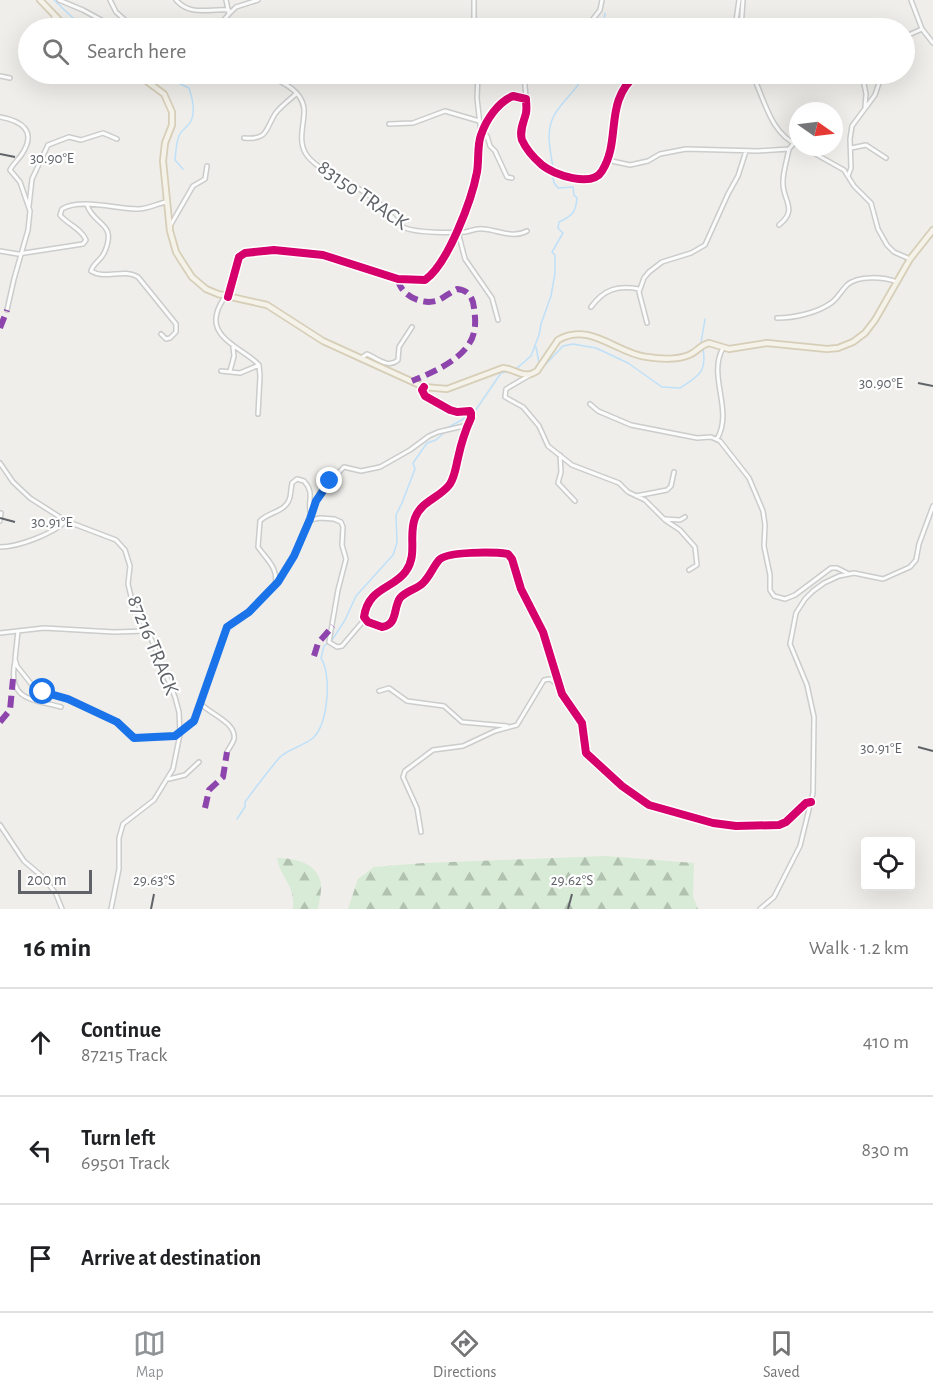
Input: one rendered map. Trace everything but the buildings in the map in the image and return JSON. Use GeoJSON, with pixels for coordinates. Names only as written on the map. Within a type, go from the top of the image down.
{"type":"FeatureCollection","features":[{"type":"Feature","properties":{"kind":"main road"},"geometry":{"type":"LineString","coordinates":[[40,0],[57,18]]}},
{"type":"Feature","properties":{"kind":"main road"},"geometry":{"type":"LineString","coordinates":[[151,84],[164,94],[172,112],[172,125],[164,149],[163,161],[169,228],[176,252],[192,277],[206,289],[267,305],[312,335],[424,387],[447,389],[503,368],[512,369],[523,375],[531,374],[537,371],[556,342],[569,336],[596,336],[624,351],[645,357],[681,357],[709,343],[731,349],[767,343],[827,349],[848,345],[865,333],[875,320],[910,259],[933,230]]}},
{"type":"Feature","properties":{"kind":"street"},"geometry":{"type":"LineString","coordinates":[[58,0],[97,18]]}},
{"type":"Feature","properties":{"kind":"street"},"geometry":{"type":"LineString","coordinates":[[110,0],[116,12],[123,18]]}},
{"type":"Feature","properties":{"kind":"street"},"geometry":{"type":"LineString","coordinates":[[176,0],[182,6],[201,12],[229,12]]}},
{"type":"Feature","properties":{"kind":"street"},"geometry":{"type":"LineString","coordinates":[[226,0],[229,12]]}},
{"type":"Feature","properties":{"kind":"street"},"geometry":{"type":"LineString","coordinates":[[224,18],[236,7],[258,0]]}},
{"type":"Feature","properties":{"kind":"street"},"geometry":{"type":"LineString","coordinates":[[474,0],[474,18]]}},
{"type":"Feature","properties":{"kind":"street"},"geometry":{"type":"LineString","coordinates":[[594,18],[602,0]]}},
{"type":"Feature","properties":{"kind":"street"},"geometry":{"type":"LineString","coordinates":[[737,18],[741,0]]}},
{"type":"Feature","properties":{"kind":"street"},"geometry":{"type":"LineString","coordinates":[[741,0],[741,18]]}},
{"type":"Feature","properties":{"kind":"street"},"geometry":{"type":"LineString","coordinates":[[911,0],[922,29],[933,43]]}},
{"type":"Feature","properties":{"kind":"street"},"geometry":{"type":"LineString","coordinates":[[915,32],[922,29]]}},
{"type":"Feature","properties":{"kind":"street"},"geometry":{"type":"LineString","coordinates":[[0,76],[10,78]]}},
{"type":"Feature","properties":{"kind":"street"},"geometry":{"type":"LineString","coordinates":[[244,138],[263,136],[271,126],[275,114],[296,94],[284,84]]}},
{"type":"Feature","properties":{"kind":"street"},"geometry":{"type":"LineString","coordinates":[[478,84],[479,121],[482,133],[495,151],[507,177],[512,178]]}},
{"type":"Feature","properties":{"kind":"street"},"geometry":{"type":"LineString","coordinates":[[525,84],[527,112],[521,136],[525,146],[542,165],[576,179],[590,179],[601,173],[607,160],[615,111],[620,94],[626,84]]}},
{"type":"Feature","properties":{"kind":"street"},"geometry":{"type":"LineString","coordinates":[[756,84],[767,111],[789,140]]}},
{"type":"Feature","properties":{"kind":"street"},"geometry":{"type":"LineString","coordinates":[[864,84],[865,109]]}},
{"type":"Feature","properties":{"kind":"street"},"geometry":{"type":"LineString","coordinates":[[848,176],[851,168],[852,126],[875,95],[879,84]]}},
{"type":"Feature","properties":{"kind":"street","name":"83150 TRACK"},"geometry":{"type":"LineString","coordinates":[[296,94],[304,107],[302,127],[306,153],[318,166],[375,200],[403,227],[425,232],[482,229],[516,236],[527,231]]}},
{"type":"Feature","properties":{"kind":"street"},"geometry":{"type":"LineString","coordinates":[[259,365],[233,347],[216,324],[217,311],[226,296],[239,257],[245,253],[268,250],[323,255],[398,279],[425,280],[440,266],[471,199],[477,174],[482,133],[496,108],[505,99],[515,96],[526,99]]}},
{"type":"Feature","properties":{"kind":"street"},"geometry":{"type":"LineString","coordinates":[[389,123],[413,123],[445,111],[479,121]]}},
{"type":"Feature","properties":{"kind":"street"},"geometry":{"type":"LineString","coordinates":[[0,117],[20,124],[28,133],[25,148],[10,170],[20,182],[29,206]]}},
{"type":"Feature","properties":{"kind":"street"},"geometry":{"type":"LineString","coordinates":[[8,310],[30,219],[32,179],[48,144],[69,137],[82,140],[103,133],[117,139]]}},
{"type":"Feature","properties":{"kind":"street"},"geometry":{"type":"LineString","coordinates":[[851,148],[867,145],[886,158]]}},
{"type":"Feature","properties":{"kind":"street"},"geometry":{"type":"LineString","coordinates":[[607,160],[633,165],[648,161],[660,154],[680,150],[789,149],[783,180],[789,213],[780,225]]}},
{"type":"Feature","properties":{"kind":"street"},"geometry":{"type":"LineString","coordinates":[[647,323],[639,290],[649,272],[657,265],[691,253],[705,245],[738,176],[746,151]]}},
{"type":"Feature","properties":{"kind":"street"},"geometry":{"type":"LineString","coordinates":[[820,156],[837,165],[848,176],[854,186],[871,203],[878,229],[887,244],[894,252],[910,259]]}},
{"type":"Feature","properties":{"kind":"street"},"geometry":{"type":"LineString","coordinates":[[169,228],[194,186],[205,179],[207,166]]}},
{"type":"Feature","properties":{"kind":"street"},"geometry":{"type":"LineString","coordinates":[[0,251],[22,254],[85,243],[85,236],[66,221],[60,213],[62,209],[70,205],[141,209],[166,202]]}},
{"type":"Feature","properties":{"kind":"street"},"geometry":{"type":"LineString","coordinates":[[87,205],[90,215],[105,227],[108,237],[104,255],[91,271],[101,274],[129,274],[138,277],[176,324],[176,332],[169,338],[165,338],[161,333]]}},
{"type":"Feature","properties":{"kind":"street"},"geometry":{"type":"LineString","coordinates":[[457,232],[465,259],[492,298],[498,320]]}},
{"type":"Feature","properties":{"kind":"street"},"geometry":{"type":"LineString","coordinates":[[13,254],[19,262]]}},
{"type":"Feature","properties":{"kind":"street"},"geometry":{"type":"LineString","coordinates":[[777,318],[790,317],[826,306],[837,298],[848,284],[856,280],[881,279],[897,282]]}},
{"type":"Feature","properties":{"kind":"street"},"geometry":{"type":"LineString","coordinates":[[591,307],[600,296],[611,289],[624,287],[639,290]]}},
{"type":"Feature","properties":{"kind":"street"},"geometry":{"type":"LineString","coordinates":[[361,358],[367,354],[388,364],[394,363],[398,360],[399,347],[412,327]]}},
{"type":"Feature","properties":{"kind":"street"},"geometry":{"type":"LineString","coordinates":[[230,372],[234,356],[233,347]]}},
{"type":"Feature","properties":{"kind":"street"},"geometry":{"type":"LineString","coordinates":[[717,439],[721,432],[723,409],[718,367],[723,348]]}},
{"type":"Feature","properties":{"kind":"street"},"geometry":{"type":"LineString","coordinates":[[221,371],[244,372],[259,365]]}},
{"type":"Feature","properties":{"kind":"street"},"geometry":{"type":"LineString","coordinates":[[258,414],[259,365]]}},
{"type":"Feature","properties":{"kind":"street"},"geometry":{"type":"LineString","coordinates":[[531,374],[506,389],[504,395],[523,407],[539,426],[549,446],[575,468],[619,483],[628,492],[645,500],[663,519],[680,530],[695,546],[698,563],[689,570]]}},
{"type":"Feature","properties":{"kind":"street"},"geometry":{"type":"LineString","coordinates":[[311,518],[331,518],[342,524],[342,544],[346,559],[329,642],[339,648],[365,619],[365,611],[373,597],[406,571],[413,556],[414,520],[424,504],[442,492],[451,482],[471,412],[450,410],[425,396],[422,390],[424,387]]}},
{"type":"Feature","properties":{"kind":"street"},"geometry":{"type":"LineString","coordinates":[[590,404],[598,411],[628,424],[697,438],[717,439],[749,478],[764,511],[764,546],[770,575],[770,590],[772,594],[783,599],[795,595],[831,568],[837,568],[848,574],[883,579],[910,567],[916,560],[919,544],[933,506]]}},
{"type":"Feature","properties":{"kind":"street"},"geometry":{"type":"LineString","coordinates":[[15,659],[20,670],[36,688],[68,699],[117,722],[131,736],[143,738],[180,734],[194,721],[227,627],[249,612],[274,587],[294,556],[320,492],[344,466],[361,471],[380,467],[429,436],[468,425]]}},
{"type":"Feature","properties":{"kind":"street"},"geometry":{"type":"LineString","coordinates":[[560,454],[561,472],[558,483],[575,501]]}},
{"type":"Feature","properties":{"kind":"street","name":"87216 TRACK"},"geometry":{"type":"LineString","coordinates":[[0,463],[22,491],[66,521],[116,540],[125,550],[130,566],[128,584],[133,605],[148,631],[179,712],[180,734],[169,779],[150,804],[130,816],[123,824],[119,838],[119,869],[111,909]]}},
{"type":"Feature","properties":{"kind":"street"},"geometry":{"type":"LineString","coordinates":[[636,496],[667,490],[671,486],[674,472]]}},
{"type":"Feature","properties":{"kind":"street"},"geometry":{"type":"LineString","coordinates":[[274,587],[276,574],[272,564],[258,546],[261,520],[283,508],[290,498],[292,483],[298,479],[304,481],[310,488],[309,513],[311,518]]}},
{"type":"Feature","properties":{"kind":"street"},"geometry":{"type":"LineString","coordinates":[[0,521],[1,513]]}},
{"type":"Feature","properties":{"kind":"street"},"geometry":{"type":"LineString","coordinates":[[663,519],[685,517]]}},
{"type":"Feature","properties":{"kind":"street"},"geometry":{"type":"LineString","coordinates":[[0,547],[25,542],[66,521]]}},
{"type":"Feature","properties":{"kind":"street"},"geometry":{"type":"LineString","coordinates":[[365,619],[378,626],[387,627],[394,619],[402,597],[423,583],[445,556],[508,555],[512,559],[520,590],[541,626],[566,701],[582,723],[586,753],[622,786],[655,808],[725,825],[779,825],[786,822],[806,803],[812,802]]}},
{"type":"Feature","properties":{"kind":"street"},"geometry":{"type":"LineString","coordinates":[[760,909],[774,897],[800,846],[812,802],[814,717],[807,685],[791,648],[796,613],[809,595],[824,583],[848,574]]}},
{"type":"Feature","properties":{"kind":"street"},"geometry":{"type":"LineString","coordinates":[[0,633],[44,628],[114,633],[148,631]]}},
{"type":"Feature","properties":{"kind":"street"},"geometry":{"type":"LineString","coordinates":[[18,632],[12,672],[19,693],[28,699],[61,708]]}},
{"type":"Feature","properties":{"kind":"street"},"geometry":{"type":"LineString","coordinates":[[379,691],[389,688],[407,700],[444,706],[466,723],[514,726],[520,721],[545,679],[551,679],[561,687]]}},
{"type":"Feature","properties":{"kind":"street"},"geometry":{"type":"LineString","coordinates":[[201,704],[233,731],[233,741],[227,752]]}},
{"type":"Feature","properties":{"kind":"street"},"geometry":{"type":"LineString","coordinates":[[421,832],[417,808],[404,777],[405,771],[433,750],[463,746],[508,726]]}},
{"type":"Feature","properties":{"kind":"street"},"geometry":{"type":"LineString","coordinates":[[169,779],[187,774],[198,762]]}},
{"type":"Feature","properties":{"kind":"street"},"geometry":{"type":"LineString","coordinates":[[0,825],[24,861],[45,878],[56,894],[62,909]]}},
{"type":"Feature","properties":{"kind":"green space"},"geometry":{"type":"Polygon","coordinates":[[[606,856],[694,863],[693,896],[698,909],[348,909],[358,879],[374,867],[606,856]]]}},
{"type":"Feature","properties":{"kind":"green space"},"geometry":{"type":"Polygon","coordinates":[[[277,858],[303,862],[313,869],[321,883],[318,909],[293,909],[292,893],[281,872],[277,858]]]}},
{"type":"Feature","properties":{"kind":"waterway"},"geometry":{"type":"LineString","coordinates":[[54,0],[73,18]]}},
{"type":"Feature","properties":{"kind":"waterway"},"geometry":{"type":"LineString","coordinates":[[604,18],[605,13]]}},
{"type":"Feature","properties":{"kind":"waterway"},"geometry":{"type":"LineString","coordinates":[[180,84],[189,88],[193,109],[190,123],[180,134],[176,148],[175,160],[183,169]]}},
{"type":"Feature","properties":{"kind":"waterway"},"geometry":{"type":"LineString","coordinates":[[553,168],[549,138],[550,126],[558,109],[579,84]]}},
{"type":"Feature","properties":{"kind":"waterway"},"geometry":{"type":"LineString","coordinates":[[516,369],[531,356],[539,335],[551,296],[555,273],[555,255],[552,252],[563,233],[558,228],[559,222],[572,213],[577,198],[573,187],[558,188],[554,183],[552,172]]}},
{"type":"Feature","properties":{"kind":"waterway"},"geometry":{"type":"LineString","coordinates":[[701,343],[705,319]]}},
{"type":"Feature","properties":{"kind":"waterway"},"geometry":{"type":"LineString","coordinates":[[544,366],[563,346],[573,344],[596,348],[628,363],[662,387],[680,388],[700,372],[704,363],[703,348]]}},
{"type":"Feature","properties":{"kind":"waterway"},"geometry":{"type":"LineString","coordinates":[[536,347],[539,363]]}},
{"type":"Feature","properties":{"kind":"waterway"},"geometry":{"type":"LineString","coordinates":[[473,414],[501,373],[510,371]]}},
{"type":"Feature","properties":{"kind":"waterway"},"geometry":{"type":"LineString","coordinates":[[447,428],[469,416]]}},
{"type":"Feature","properties":{"kind":"waterway"},"geometry":{"type":"LineString","coordinates":[[237,819],[245,807],[245,802],[280,757],[309,741],[318,731],[327,699],[326,676],[321,658],[324,646],[332,640],[345,620],[356,596],[393,555],[397,543],[396,515],[415,469],[413,463],[427,443],[436,440],[445,432]]}},
{"type":"Feature","properties":{"kind":"marked path"},"geometry":{"type":"LineString","coordinates":[[398,279],[403,290],[412,298],[424,302],[436,301],[457,289],[469,295],[474,308],[474,332],[465,349],[449,362],[412,381]]}},
{"type":"Feature","properties":{"kind":"marked path"},"geometry":{"type":"LineString","coordinates":[[0,328],[7,310]]}},
{"type":"Feature","properties":{"kind":"marked path"},"geometry":{"type":"LineString","coordinates":[[314,656],[318,643],[333,626]]}},
{"type":"Feature","properties":{"kind":"marked path"},"geometry":{"type":"LineString","coordinates":[[0,722],[10,710],[13,679]]}},
{"type":"Feature","properties":{"kind":"marked path"},"geometry":{"type":"LineString","coordinates":[[205,808],[209,790],[223,777],[227,752]]}},
{"type":"Feature","properties":{"kind":"cycle path"},"geometry":{"type":"LineString","coordinates":[[228,297],[239,257],[245,253],[274,250],[323,255],[398,279],[425,280],[442,260],[458,230],[477,172],[481,135],[489,118],[498,107],[513,96],[526,99],[521,136],[531,154],[555,173],[573,178],[590,179],[602,171],[608,159],[616,109],[620,96],[628,84]]}},
{"type":"Feature","properties":{"kind":"cycle path"},"geometry":{"type":"LineString","coordinates":[[424,387],[422,390],[425,396],[450,410],[470,411],[471,418],[450,484],[426,503],[415,518],[410,565],[401,577],[371,600],[366,607],[364,617],[368,622],[382,627],[391,623],[400,598],[423,583],[439,560],[444,557],[472,553],[508,554],[512,559],[521,589],[543,632],[562,694],[582,723],[586,753],[622,786],[649,805],[713,823],[736,826],[779,825],[786,822],[806,803],[811,802]]}},
{"type":"Feature","properties":{"kind":"route"},"geometry":{"type":"LineString","coordinates":[[43,692],[68,699],[117,722],[134,738],[180,734],[196,719],[227,627],[249,612],[278,582],[294,556],[316,501],[330,481]]}}]}
